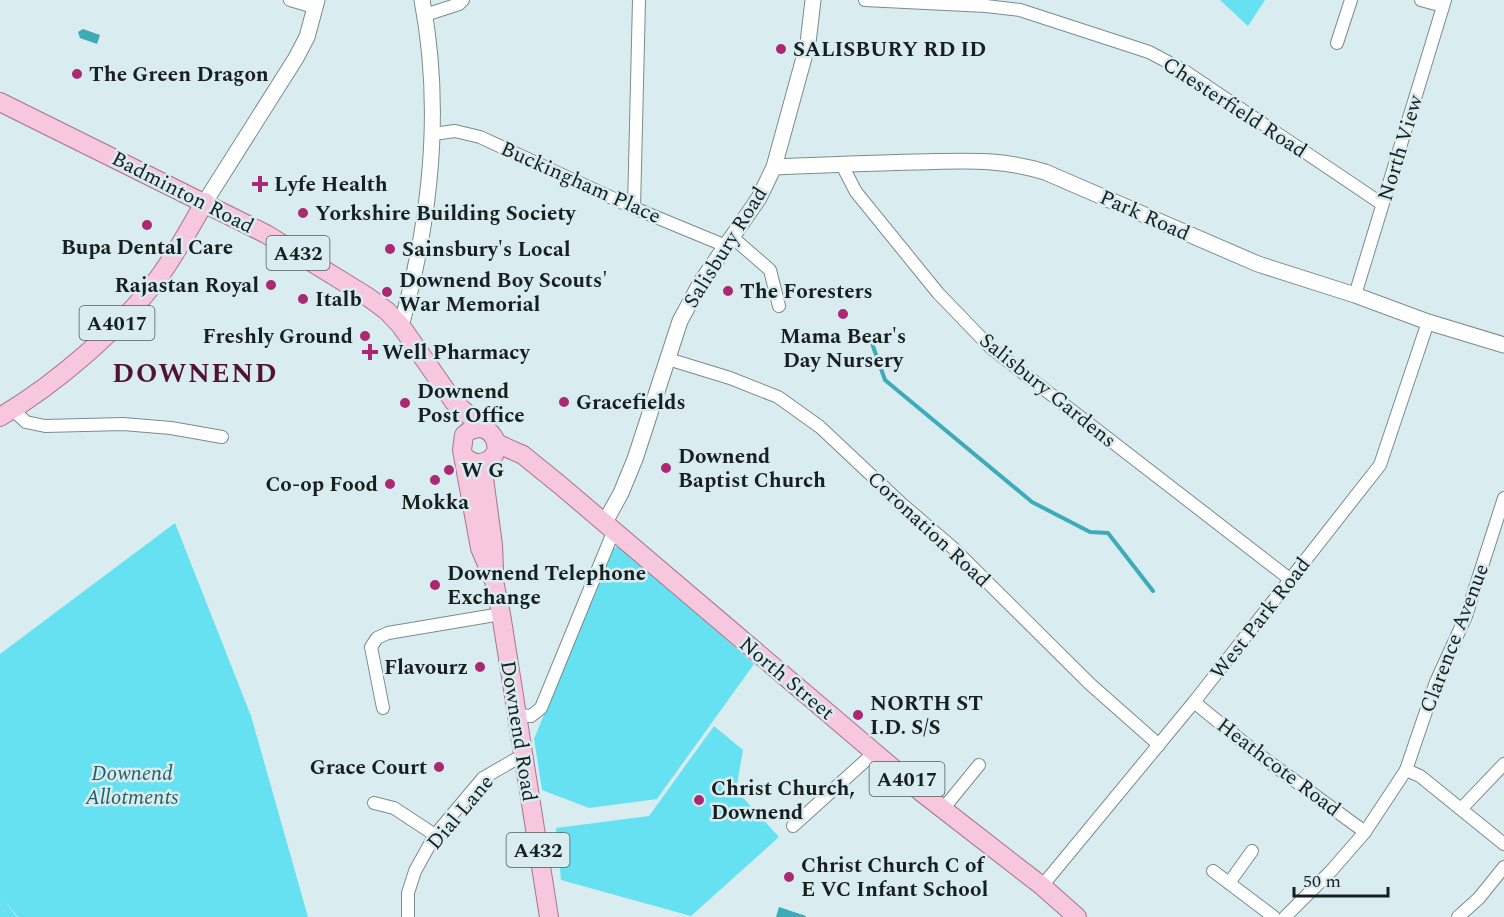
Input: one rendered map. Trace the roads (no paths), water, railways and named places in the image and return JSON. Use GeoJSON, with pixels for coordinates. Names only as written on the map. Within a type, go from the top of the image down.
{"type":"FeatureCollection","features":[{"type":"Feature","properties":{"kind":"main road","name":"Badminton Road"},"geometry":{"type":"LineString","coordinates":[[0,102],[205,202],[275,239],[346,282],[387,311],[401,326],[454,402],[483,428]]}},
{"type":"Feature","properties":{"kind":"main road","name":"A4017"},"geometry":{"type":"LineString","coordinates":[[6,413],[49,384],[101,340],[149,290],[161,275],[205,202]]}},
{"type":"Feature","properties":{"kind":"main road","name":"Badminton Road"},"geometry":{"type":"LineString","coordinates":[[454,402],[464,435]]}},
{"type":"Feature","properties":{"kind":"main road"},"geometry":{"type":"LineString","coordinates":[[464,435],[473,429],[483,428]]}},
{"type":"Feature","properties":{"kind":"main road","name":"A432"},"geometry":{"type":"LineString","coordinates":[[483,428],[492,433],[496,443]]}},
{"type":"Feature","properties":{"kind":"main road","name":"A432"},"geometry":{"type":"LineString","coordinates":[[464,435],[461,445],[464,455]]}},
{"type":"Feature","properties":{"kind":"main road","name":"North Street"},"geometry":{"type":"LineString","coordinates":[[496,443],[523,455],[610,526],[694,601],[874,752],[1042,886],[1077,917]]}},
{"type":"Feature","properties":{"kind":"main road"},"geometry":{"type":"LineString","coordinates":[[464,455],[472,462],[482,463],[492,458],[496,443]]}},
{"type":"Feature","properties":{"kind":"main road","name":"Downend Road"},"geometry":{"type":"LineString","coordinates":[[464,455],[480,548],[494,581]]}},
{"type":"Feature","properties":{"kind":"main road","name":"Downend Road"},"geometry":{"type":"LineString","coordinates":[[482,463],[493,545],[494,581],[549,917]]}},
{"type":"Feature","properties":{"kind":"street"},"geometry":{"type":"LineString","coordinates":[[205,202],[307,37],[316,4],[290,0]]}},
{"type":"Feature","properties":{"kind":"street"},"geometry":{"type":"LineString","coordinates":[[401,326],[421,246],[432,168],[430,65],[423,8],[459,4],[463,0]]}},
{"type":"Feature","properties":{"kind":"street"},"geometry":{"type":"LineString","coordinates":[[634,208],[639,0]]}},
{"type":"Feature","properties":{"kind":"street","name":"Salisbury Road"},"geometry":{"type":"LineString","coordinates":[[610,526],[635,459],[680,321],[701,282],[759,198],[774,167],[808,43],[813,0]]}},
{"type":"Feature","properties":{"kind":"street","name":"Chesterfield Road"},"geometry":{"type":"LineString","coordinates":[[864,0],[986,6],[1020,10],[1149,52],[1184,70],[1382,204]]}},
{"type":"Feature","properties":{"kind":"street"},"geometry":{"type":"LineString","coordinates":[[1337,43],[1351,0]]}},
{"type":"Feature","properties":{"kind":"street"},"geometry":{"type":"LineString","coordinates":[[1421,0],[1444,3]]}},
{"type":"Feature","properties":{"kind":"street","name":"North View"},"geometry":{"type":"LineString","coordinates":[[1355,295],[1444,3]]}},
{"type":"Feature","properties":{"kind":"street","name":"Buckingham Place"},"geometry":{"type":"LineString","coordinates":[[433,134],[455,131],[480,137],[634,208],[729,242],[770,270],[779,306]]}},
{"type":"Feature","properties":{"kind":"street","name":"Park Road"},"geometry":{"type":"LineString","coordinates":[[774,167],[841,163],[992,160],[1018,164],[1045,172],[1258,264],[1355,295],[1428,322],[1504,345]]}},
{"type":"Feature","properties":{"kind":"street","name":"Salisbury Gardens"},"geometry":{"type":"LineString","coordinates":[[841,163],[856,192],[871,211],[938,293],[991,348],[1291,580]]}},
{"type":"Feature","properties":{"kind":"street"},"geometry":{"type":"LineString","coordinates":[[387,311],[413,282]]}},
{"type":"Feature","properties":{"kind":"street","name":"West Park Road"},"geometry":{"type":"LineString","coordinates":[[1042,886],[1159,746],[1380,465],[1428,322]]}},
{"type":"Feature","properties":{"kind":"street","name":"Coronation Road"},"geometry":{"type":"LineString","coordinates":[[668,359],[730,378],[778,397],[820,428],[952,548],[1090,684],[1159,746]]}},
{"type":"Feature","properties":{"kind":"street"},"geometry":{"type":"LineString","coordinates":[[6,413],[26,422],[45,426],[123,424],[171,428],[222,437]]}},
{"type":"Feature","properties":{"kind":"street","name":"Clarence Avenue"},"geometry":{"type":"LineString","coordinates":[[1285,917],[1331,871],[1365,832],[1406,770],[1436,682],[1466,616],[1504,498]]}},
{"type":"Feature","properties":{"kind":"street"},"geometry":{"type":"LineString","coordinates":[[517,716],[531,716],[541,708],[610,526]]}},
{"type":"Feature","properties":{"kind":"street"},"geometry":{"type":"LineString","coordinates":[[383,708],[371,647],[377,638],[388,633],[501,614]]}},
{"type":"Feature","properties":{"kind":"street","name":"Heathcote Road"},"geometry":{"type":"LineString","coordinates":[[1194,702],[1254,751],[1365,832]]}},
{"type":"Feature","properties":{"kind":"street"},"geometry":{"type":"LineString","coordinates":[[793,826],[874,752]]}},
{"type":"Feature","properties":{"kind":"street","name":"Dial Lane"},"geometry":{"type":"LineString","coordinates":[[408,917],[408,893],[415,871],[435,835],[483,778],[523,755]]}},
{"type":"Feature","properties":{"kind":"street"},"geometry":{"type":"LineString","coordinates":[[1461,809],[1504,764]]}},
{"type":"Feature","properties":{"kind":"street"},"geometry":{"type":"LineString","coordinates":[[944,810],[967,772],[979,765]]}},
{"type":"Feature","properties":{"kind":"street"},"geometry":{"type":"LineString","coordinates":[[1406,770],[1420,776],[1504,844]]}},
{"type":"Feature","properties":{"kind":"street"},"geometry":{"type":"LineString","coordinates":[[374,803],[394,808],[435,835]]}},
{"type":"Feature","properties":{"kind":"street"},"geometry":{"type":"LineString","coordinates":[[1229,883],[1252,851]]}},
{"type":"Feature","properties":{"kind":"street"},"geometry":{"type":"LineString","coordinates":[[1458,917],[1479,898],[1504,867]]}},
{"type":"Feature","properties":{"kind":"street"},"geometry":{"type":"LineString","coordinates":[[1213,871],[1274,917]]}},
{"type":"Feature","properties":{"kind":"waterway"},"geometry":{"type":"LineString","coordinates":[[869,335],[885,380],[1032,502],[1090,532],[1108,533],[1153,591]]}},
{"type":"Feature","properties":{"kind":"place","name":"SALISBURY RD ID"},"geometry":{"type":"Point","coordinates":[781,49]}},
{"type":"Feature","properties":{"kind":"place","name":"The Green Dragon"},"geometry":{"type":"Point","coordinates":[77,74]}},
{"type":"Feature","properties":{"kind":"place","name":"Lyfe Health"},"geometry":{"type":"Point","coordinates":[260,184]}},
{"type":"Feature","properties":{"kind":"place","name":"Yorkshire Building Society"},"geometry":{"type":"Point","coordinates":[303,213]}},
{"type":"Feature","properties":{"kind":"place","name":"Bupa Dental Care"},"geometry":{"type":"Point","coordinates":[147,225]}},
{"type":"Feature","properties":{"kind":"place","name":"Sainsbury's Local"},"geometry":{"type":"Point","coordinates":[390,249]}},
{"type":"Feature","properties":{"kind":"place","name":"Rajastan Royal"},"geometry":{"type":"Point","coordinates":[271,285]}},
{"type":"Feature","properties":{"kind":"place","name":"The Foresters"},"geometry":{"type":"Point","coordinates":[728,291]}},
{"type":"Feature","properties":{"kind":"place","name":"Downend Boy Scouts' War Memorial"},"geometry":{"type":"Point","coordinates":[387,292]}},
{"type":"Feature","properties":{"kind":"place","name":"Italb"},"geometry":{"type":"Point","coordinates":[303,299]}},
{"type":"Feature","properties":{"kind":"place","name":"Mama Bear's Day Nursery"},"geometry":{"type":"Point","coordinates":[843,314]}},
{"type":"Feature","properties":{"kind":"place","name":"Freshly Ground"},"geometry":{"type":"Point","coordinates":[365,336]}},
{"type":"Feature","properties":{"kind":"place","name":"Well Pharmacy"},"geometry":{"type":"Point","coordinates":[370,352]}},
{"type":"Feature","properties":{"kind":"place","name":"Gracefields"},"geometry":{"type":"Point","coordinates":[564,402]}},
{"type":"Feature","properties":{"kind":"place","name":"Downend Post Office"},"geometry":{"type":"Point","coordinates":[405,403]}},
{"type":"Feature","properties":{"kind":"place","name":"Downend Baptist Church"},"geometry":{"type":"Point","coordinates":[666,468]}},
{"type":"Feature","properties":{"kind":"place","name":"W G"},"geometry":{"type":"Point","coordinates":[449,470]}},
{"type":"Feature","properties":{"kind":"place","name":"Mokka"},"geometry":{"type":"Point","coordinates":[435,480]}},
{"type":"Feature","properties":{"kind":"place","name":"Co-op Food"},"geometry":{"type":"Point","coordinates":[390,484]}},
{"type":"Feature","properties":{"kind":"place","name":"Downend Telephone Exchange"},"geometry":{"type":"Point","coordinates":[435,585]}},
{"type":"Feature","properties":{"kind":"place","name":"Flavourz"},"geometry":{"type":"Point","coordinates":[480,667]}},
{"type":"Feature","properties":{"kind":"place","name":"NORTH ST I.D. S/S"},"geometry":{"type":"Point","coordinates":[858,715]}},
{"type":"Feature","properties":{"kind":"place","name":"Grace Court"},"geometry":{"type":"Point","coordinates":[439,767]}},
{"type":"Feature","properties":{"kind":"place","name":"Christ Church, Downend"},"geometry":{"type":"Point","coordinates":[699,800]}},
{"type":"Feature","properties":{"kind":"place","name":"Christ Church C of E VC Infant School"},"geometry":{"type":"Point","coordinates":[789,877]}},
{"type":"Feature","properties":{"kind":"district","name":"DOWNEND"},"geometry":{"type":"Point","coordinates":[195,373]}},
{"type":"Feature","properties":{"kind":"park label","name":"Downend Allotments"},"geometry":{"type":"Point","coordinates":[132,785]}}]}
